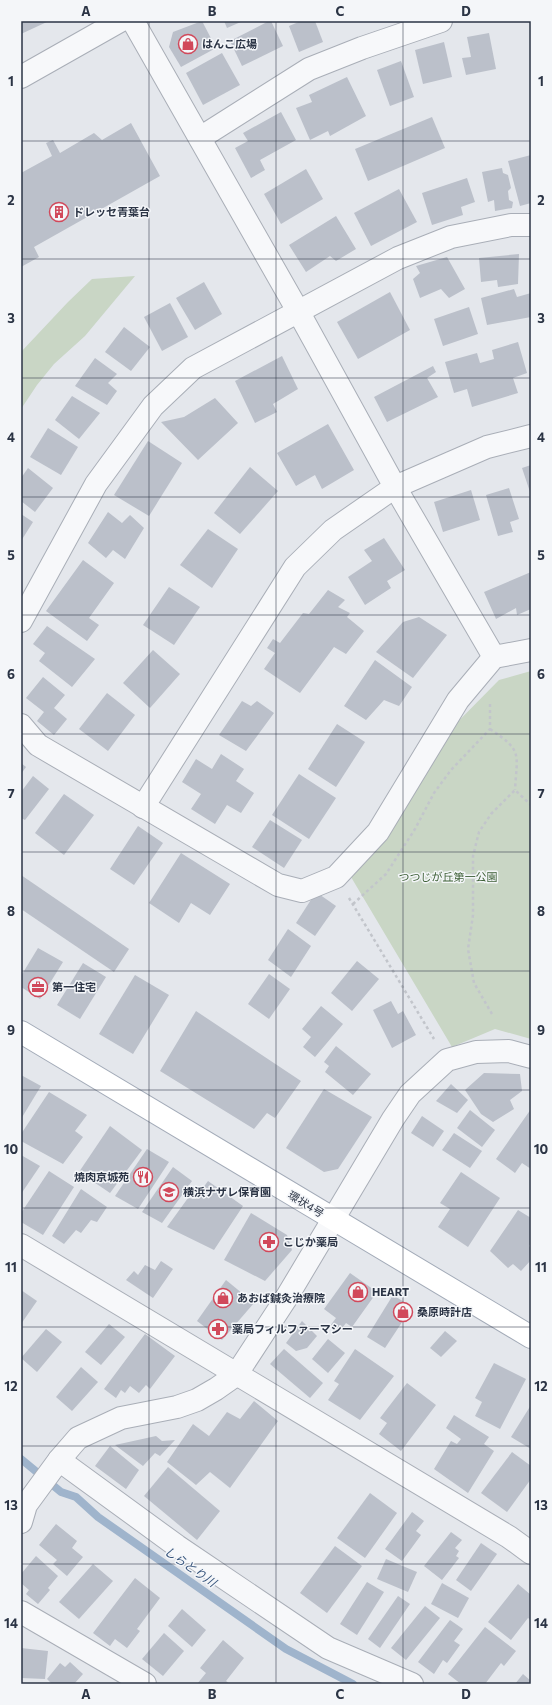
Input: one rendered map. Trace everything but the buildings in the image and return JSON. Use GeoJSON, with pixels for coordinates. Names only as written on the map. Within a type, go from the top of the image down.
{"type":"FeatureCollection","features":[{"type":"Feature","properties":{"kind":"main road","name":"環状4号"},"geometry":{"type":"LineString","coordinates":[[21,1032],[531,1337]]}},
{"type":"Feature","properties":{"kind":"street"},"geometry":{"type":"LineString","coordinates":[[21,77],[120,21]]}},
{"type":"Feature","properties":{"kind":"street"},"geometry":{"type":"LineString","coordinates":[[133,21],[298,311],[395,487],[494,657]]}},
{"type":"Feature","properties":{"kind":"street"},"geometry":{"type":"LineString","coordinates":[[200,138],[309,69],[362,48],[441,21]]}},
{"type":"Feature","properties":{"kind":"street"},"geometry":{"type":"LineString","coordinates":[[21,621],[96,484],[153,406],[193,368],[398,258],[451,237],[511,225],[531,225]]}},
{"type":"Feature","properties":{"kind":"street"},"geometry":{"type":"LineString","coordinates":[[143,807],[295,567],[333,530],[395,487],[487,447],[531,436]]}},
{"type":"Feature","properties":{"kind":"street"},"geometry":{"type":"LineString","coordinates":[[21,725],[38,745],[278,885],[302,891],[336,877],[378,832],[458,700],[494,657],[531,650]]}},
{"type":"Feature","properties":{"kind":"street"},"geometry":{"type":"LineString","coordinates":[[21,1522],[26,1505],[57,1462],[78,1438],[121,1418],[177,1407],[197,1400],[236,1375],[285,1300],[334,1220],[393,1118],[410,1094],[448,1060],[476,1052],[509,1051],[531,1057]]}},
{"type":"Feature","properties":{"kind":"street"},"geometry":{"type":"LineString","coordinates":[[21,1245],[502,1533],[531,1553]]}},
{"type":"Feature","properties":{"kind":"street"},"geometry":{"type":"LineString","coordinates":[[57,1462],[177,1546],[328,1648],[412,1684]]}},
{"type":"Feature","properties":{"kind":"street"},"geometry":{"type":"LineString","coordinates":[[21,1612],[145,1684]]}},
{"type":"Feature","properties":{"kind":"path"},"geometry":{"type":"LineString","coordinates":[[353,904],[386,874],[415,829],[434,793],[451,770],[490,729],[509,742],[517,754],[515,790],[491,814],[479,832],[473,856],[472,915],[468,949],[474,984],[492,1014]]}},
{"type":"Feature","properties":{"kind":"path"},"geometry":{"type":"LineString","coordinates":[[515,790],[531,805]]}},
{"type":"Feature","properties":{"kind":"path"},"geometry":{"type":"LineString","coordinates":[[336,877],[411,1003],[448,1060]]}},
{"type":"Feature","properties":{"kind":"green space"},"geometry":{"type":"Polygon","coordinates":[[[135,276],[85,336],[54,364],[37,385],[21,409],[21,352],[92,279],[135,276]]]}},
{"type":"Feature","properties":{"kind":"green space","name":"つつじが丘第一公園"},"geometry":{"type":"Polygon","coordinates":[[[531,671],[531,1039],[495,1029],[452,1047],[351,877],[426,754],[499,680],[531,671]]]}},
{"type":"Feature","properties":{"kind":"waterway","name":"しらとり川"},"geometry":{"type":"LineString","coordinates":[[21,1459],[61,1492],[76,1497],[98,1517],[286,1649],[353,1684]]}},
{"type":"Feature","properties":{"kind":"place","name":"はんこ広場"},"geometry":{"type":"Point","coordinates":[188,44]}},
{"type":"Feature","properties":{"kind":"place","name":"ドレッセ青葉台"},"geometry":{"type":"Point","coordinates":[59,212]}},
{"type":"Feature","properties":{"kind":"place","name":"第一住宅"},"geometry":{"type":"Point","coordinates":[38,987]}},
{"type":"Feature","properties":{"kind":"place","name":"焼肉京城苑"},"geometry":{"type":"Point","coordinates":[143,1177]}},
{"type":"Feature","properties":{"kind":"place","name":"横浜ナザレ保育園"},"geometry":{"type":"Point","coordinates":[169,1192]}},
{"type":"Feature","properties":{"kind":"place","name":"こじか薬局"},"geometry":{"type":"Point","coordinates":[269,1242]}},
{"type":"Feature","properties":{"kind":"place","name":"HEART"},"geometry":{"type":"Point","coordinates":[358,1292]}},
{"type":"Feature","properties":{"kind":"place","name":"あおば鍼灸治療院"},"geometry":{"type":"Point","coordinates":[223,1298]}},
{"type":"Feature","properties":{"kind":"place","name":"桑原時計店"},"geometry":{"type":"Point","coordinates":[403,1312]}},
{"type":"Feature","properties":{"kind":"place","name":"薬局フィルファーマシー"},"geometry":{"type":"Point","coordinates":[218,1329]}}]}
